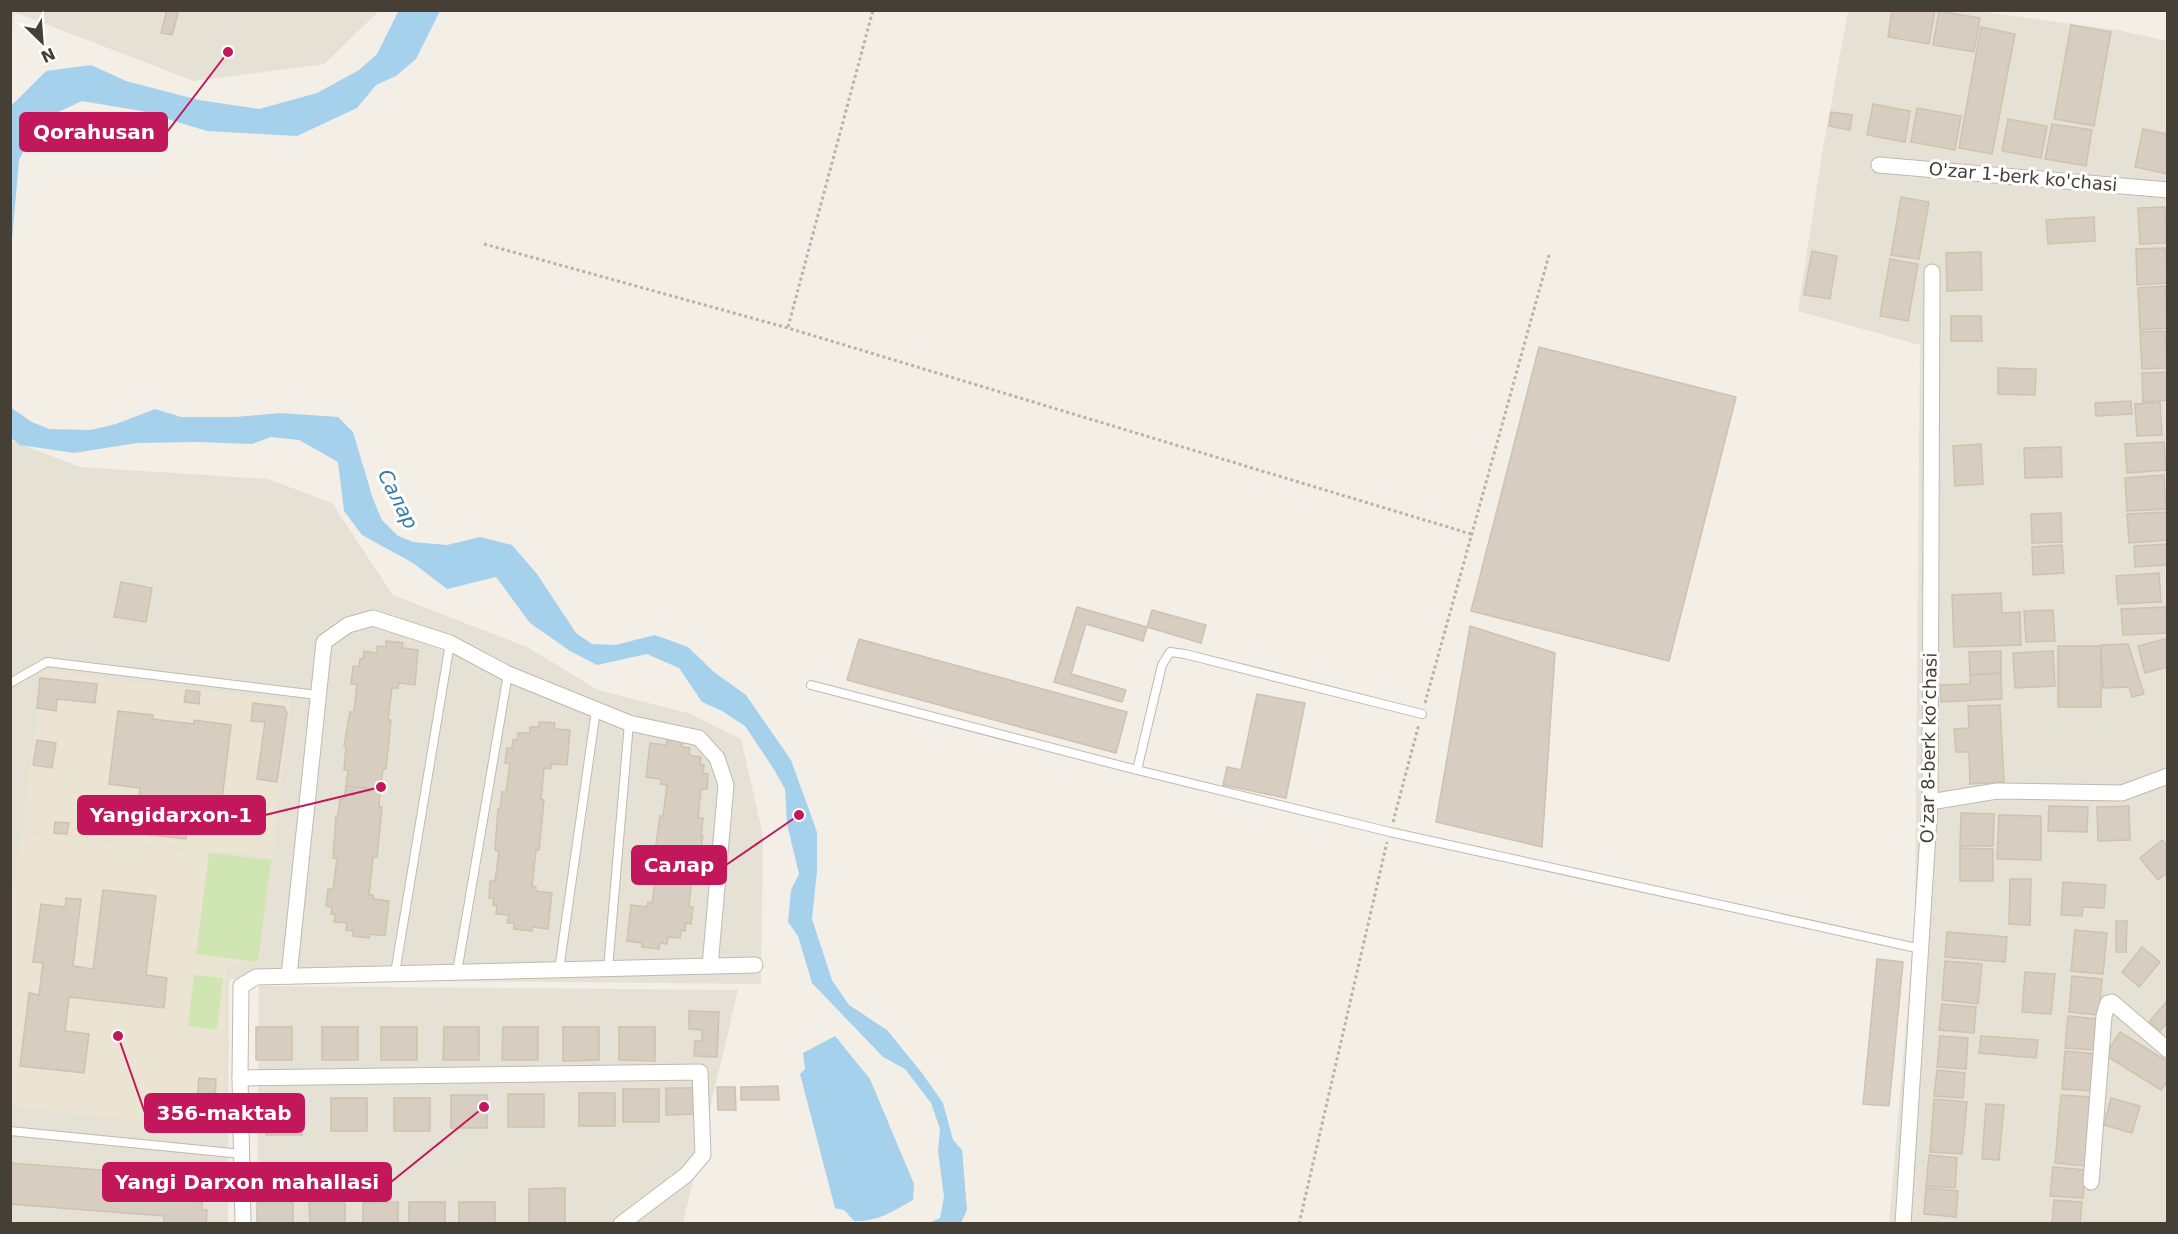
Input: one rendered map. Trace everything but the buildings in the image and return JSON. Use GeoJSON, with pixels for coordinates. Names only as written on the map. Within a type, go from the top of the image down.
{"type":"FeatureCollection","features":[{"type":"Feature","properties":{"kind":"street","name":"O'zar 1-berk ko'chasi"},"geometry":{"type":"LineString","coordinates":[[1879,165],[2168,190]]}},
{"type":"Feature","properties":{"kind":"street","name":"Oʻzar 8-berk koʻchasi"},"geometry":{"type":"LineString","coordinates":[[1904,1224],[1930,802],[1932,272]]}},
{"type":"Feature","properties":{"kind":"street"},"geometry":{"type":"LineString","coordinates":[[289,976],[324,642],[348,625],[373,618],[450,643],[508,674],[629,723],[699,738],[717,758],[726,785],[710,966]]}},
{"type":"Feature","properties":{"kind":"street"},"geometry":{"type":"LineString","coordinates":[[1930,802],[1997,791],[2122,793],[2168,776]]}},
{"type":"Feature","properties":{"kind":"street"},"geometry":{"type":"LineString","coordinates":[[243,1224],[241,986],[256,977],[755,965]]}},
{"type":"Feature","properties":{"kind":"street"},"geometry":{"type":"LineString","coordinates":[[2091,1182],[2104,1016],[2108,1003],[2112,1002],[2168,1050]]}},
{"type":"Feature","properties":{"kind":"street"},"geometry":{"type":"LineString","coordinates":[[240,1078],[700,1072],[703,1155],[686,1175],[621,1224]]}},
{"type":"Feature","properties":{"kind":"lane"},"geometry":{"type":"LineString","coordinates":[[395,974],[450,643]]}},
{"type":"Feature","properties":{"kind":"lane"},"geometry":{"type":"LineString","coordinates":[[1137,770],[1162,665],[1170,651],[1422,714]]}},
{"type":"Feature","properties":{"kind":"lane"},"geometry":{"type":"LineString","coordinates":[[10,683],[47,662],[317,695]]}},
{"type":"Feature","properties":{"kind":"lane"},"geometry":{"type":"LineString","coordinates":[[457,972],[508,674]]}},
{"type":"Feature","properties":{"kind":"lane"},"geometry":{"type":"LineString","coordinates":[[811,684],[1137,770],[1390,832],[1921,949]]}},
{"type":"Feature","properties":{"kind":"lane"},"geometry":{"type":"LineString","coordinates":[[559,970],[596,710]]}},
{"type":"Feature","properties":{"kind":"lane"},"geometry":{"type":"LineString","coordinates":[[608,969],[629,723]]}},
{"type":"Feature","properties":{"kind":"lane"},"geometry":{"type":"LineString","coordinates":[[10,1131],[242,1154]]}},
{"type":"Feature","properties":{"kind":"path"},"geometry":{"type":"LineString","coordinates":[[788,328],[873,10]]}},
{"type":"Feature","properties":{"kind":"path"},"geometry":{"type":"LineString","coordinates":[[484,244],[788,328],[1471,534]]}},
{"type":"Feature","properties":{"kind":"path"},"geometry":{"type":"LineString","coordinates":[[1299,1224],[1390,832],[1549,255]]}},
{"type":"Feature","properties":{"kind":"shaded area"},"geometry":{"type":"Polygon","coordinates":[[[11,11],[379,11],[324,64],[194,81],[14,12],[11,41],[11,11]]]}},
{"type":"Feature","properties":{"kind":"shaded area"},"geometry":{"type":"Polygon","coordinates":[[[1848,11],[1976,11],[2118,30],[2167,41],[2167,1223],[1889,1223],[1915,920],[1920,345],[1798,311],[1822,154],[1848,11]]]}},
{"type":"Feature","properties":{"kind":"shaded area"},"geometry":{"type":"Polygon","coordinates":[[[10,440],[80,467],[268,479],[332,503],[393,595],[529,648],[598,690],[688,713],[741,739],[763,835],[761,984],[229,979],[228,1223],[11,1223],[10,440]]]}},
{"type":"Feature","properties":{"kind":"shaded area"},"geometry":{"type":"Polygon","coordinates":[[[43,670],[291,701],[272,858],[22,830],[43,670]]]}},
{"type":"Feature","properties":{"kind":"shaded area"},"geometry":{"type":"Polygon","coordinates":[[[21,831],[271,860],[259,962],[226,966],[223,1131],[11,1107],[10,913],[21,831]]]}},
{"type":"Feature","properties":{"kind":"shaded area"},"geometry":{"type":"Polygon","coordinates":[[[259,986],[738,990],[683,1223],[257,1224],[259,986]]]}},
{"type":"Feature","properties":{"kind":"green space"},"geometry":{"type":"Polygon","coordinates":[[[209,853],[271,860],[258,962],[196,954],[209,853]]]}},
{"type":"Feature","properties":{"kind":"green space"},"geometry":{"type":"Polygon","coordinates":[[[194,975],[223,978],[217,1030],[188,1026],[194,975]]]}},
{"type":"Feature","properties":{"kind":"water"},"geometry":{"type":"Polygon","coordinates":[[[399,10],[440,11],[416,59],[396,76],[376,85],[357,108],[297,136],[207,131],[141,111],[82,101],[39,121],[19,160],[11,251],[11,106],[46,71],[91,65],[126,81],[199,100],[259,109],[317,93],[359,70],[377,54],[399,10]]]}},
{"type":"Feature","properties":{"kind":"water","name":"Салар"},"geometry":{"type":"Polygon","coordinates":[[[10,407],[32,422],[49,429],[90,430],[116,424],[155,409],[181,417],[235,417],[281,413],[338,417],[353,432],[373,499],[382,520],[398,536],[413,542],[447,545],[480,537],[512,545],[537,574],[576,633],[592,644],[615,645],[655,635],[688,647],[714,672],[746,695],[791,760],[817,832],[817,871],[812,919],[832,980],[849,1005],[887,1030],[943,1103],[953,1140],[962,1150],[967,1210],[961,1223],[929,1223],[940,1218],[944,1197],[938,1151],[940,1129],[931,1103],[905,1069],[883,1057],[812,983],[798,936],[788,922],[791,890],[799,874],[787,824],[785,789],[745,726],[722,711],[702,702],[679,668],[647,654],[597,665],[570,651],[530,623],[496,577],[447,589],[413,563],[362,535],[344,511],[338,462],[299,440],[271,437],[252,444],[137,443],[74,453],[20,445],[11,438],[10,407]]]}},
{"type":"Feature","properties":{"kind":"water"},"geometry":{"type":"Polygon","coordinates":[[[835,1036],[870,1079],[914,1184],[913,1200],[871,1220],[854,1221],[844,1210],[835,1208],[800,1074],[805,1069],[803,1053],[835,1036]]]}},
{"type":"Feature","properties":{"kind":"place","name":"Qorahusan"},"geometry":{"type":"Point","coordinates":[228,52]}},
{"type":"Feature","properties":{"kind":"place","name":"Yangidarxon-1"},"geometry":{"type":"Point","coordinates":[381,787]}},
{"type":"Feature","properties":{"kind":"place","name":"Салар"},"geometry":{"type":"Point","coordinates":[799,815]}},
{"type":"Feature","properties":{"kind":"place","name":"356-maktab"},"geometry":{"type":"Point","coordinates":[118,1036]}},
{"type":"Feature","properties":{"kind":"place","name":"Yangi Darxon mahallasi"},"geometry":{"type":"Point","coordinates":[484,1107]}}]}
